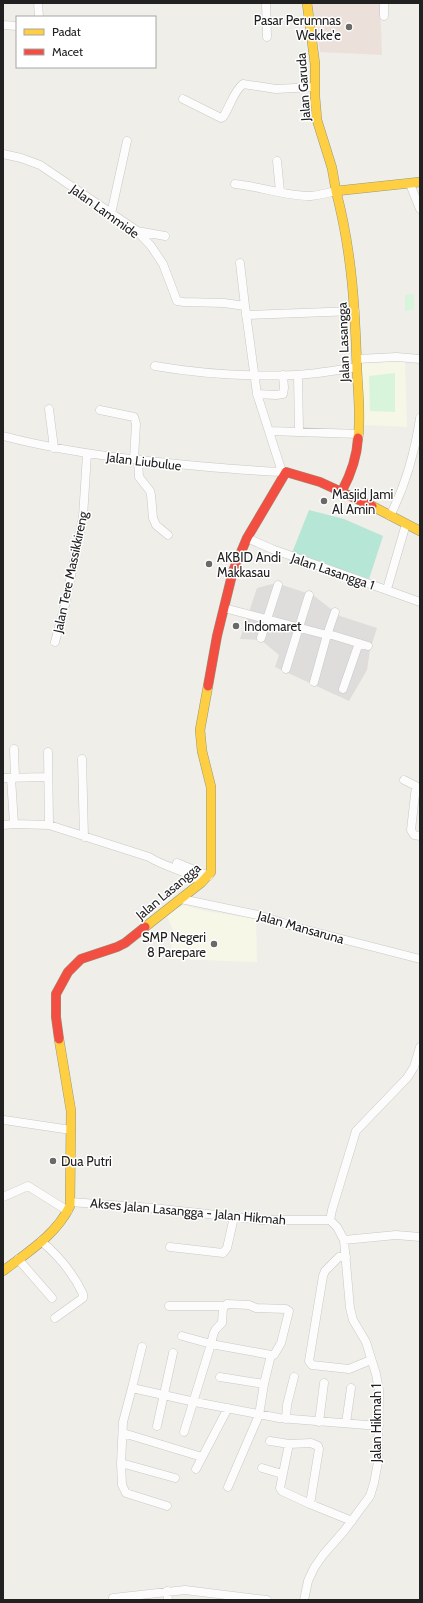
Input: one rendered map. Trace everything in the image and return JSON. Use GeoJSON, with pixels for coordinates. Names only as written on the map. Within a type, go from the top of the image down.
{"type":"FeatureCollection","features":[{"type":"Feature","properties":{"kind":"main road","name":"Jalan Garuda"},"geometry":{"type":"LineString","coordinates":[[307,3],[315,58],[317,120],[332,168],[336,191]]}},
{"type":"Feature","properties":{"kind":"main road"},"geometry":{"type":"LineString","coordinates":[[332,168],[357,188]]}},
{"type":"Feature","properties":{"kind":"main road"},"geometry":{"type":"LineString","coordinates":[[336,191],[420,182]]}},
{"type":"Feature","properties":{"kind":"main road","name":"Jalan Lasangga"},"geometry":{"type":"LineString","coordinates":[[336,191],[346,234],[355,311],[359,434],[355,463],[348,481],[342,491]]}},
{"type":"Feature","properties":{"kind":"main road"},"geometry":{"type":"LineString","coordinates":[[284,472],[314,480],[342,491],[420,531]]}},
{"type":"Feature","properties":{"kind":"main road","name":"Jalan Lasangga"},"geometry":{"type":"LineString","coordinates":[[69,1206],[71,1130],[69,1097],[55,1001],[59,988],[68,972],[81,960],[87,956],[125,943],[206,879],[212,867],[212,793],[201,746],[200,730],[207,684],[233,571],[247,538],[284,472]]}},
{"type":"Feature","properties":{"kind":"main road"},"geometry":{"type":"LineString","coordinates":[[3,1271],[55,1228],[69,1206]]}},
{"type":"Feature","properties":{"kind":"street"},"geometry":{"type":"LineString","coordinates":[[38,3],[39,16]]}},
{"type":"Feature","properties":{"kind":"street"},"geometry":{"type":"LineString","coordinates":[[266,3],[267,37]]}},
{"type":"Feature","properties":{"kind":"street"},"geometry":{"type":"LineString","coordinates":[[384,3],[384,16]]}},
{"type":"Feature","properties":{"kind":"street"},"geometry":{"type":"LineString","coordinates":[[3,25],[16,26]]}},
{"type":"Feature","properties":{"kind":"street"},"geometry":{"type":"LineString","coordinates":[[183,99],[221,118],[226,114],[236,93],[243,84],[276,89],[316,87]]}},
{"type":"Feature","properties":{"kind":"street"},"geometry":{"type":"LineString","coordinates":[[111,214],[127,142]]}},
{"type":"Feature","properties":{"kind":"street","name":"Jalan Lammide"},"geometry":{"type":"LineString","coordinates":[[3,154],[21,158],[40,165],[136,230],[151,246],[163,264],[177,301],[224,303],[245,306]]}},
{"type":"Feature","properties":{"kind":"street"},"geometry":{"type":"LineString","coordinates":[[277,161],[280,191]]}},
{"type":"Feature","properties":{"kind":"street"},"geometry":{"type":"LineString","coordinates":[[235,184],[311,196],[336,191]]}},
{"type":"Feature","properties":{"kind":"street"},"geometry":{"type":"LineString","coordinates":[[410,184],[420,209]]}},
{"type":"Feature","properties":{"kind":"street"},"geometry":{"type":"LineString","coordinates":[[136,230],[165,236]]}},
{"type":"Feature","properties":{"kind":"street"},"geometry":{"type":"LineString","coordinates":[[240,263],[253,376],[257,394],[284,472]]}},
{"type":"Feature","properties":{"kind":"street"},"geometry":{"type":"LineString","coordinates":[[246,315],[355,311]]}},
{"type":"Feature","properties":{"kind":"street"},"geometry":{"type":"LineString","coordinates":[[155,366],[205,373],[253,376],[298,375],[357,363],[397,357],[420,359]]}},
{"type":"Feature","properties":{"kind":"street"},"geometry":{"type":"LineString","coordinates":[[257,394],[283,394],[283,375]]}},
{"type":"Feature","properties":{"kind":"street"},"geometry":{"type":"LineString","coordinates":[[298,375],[299,432]]}},
{"type":"Feature","properties":{"kind":"street"},"geometry":{"type":"LineString","coordinates":[[49,409],[54,448]]}},
{"type":"Feature","properties":{"kind":"street"},"geometry":{"type":"LineString","coordinates":[[100,410],[134,416],[136,424],[136,460],[139,478],[150,491],[153,518],[156,525],[168,535]]}},
{"type":"Feature","properties":{"kind":"street"},"geometry":{"type":"LineString","coordinates":[[390,516],[397,502],[406,475],[417,437],[420,418]]}},
{"type":"Feature","properties":{"kind":"street"},"geometry":{"type":"LineString","coordinates":[[269,431],[359,434]]}},
{"type":"Feature","properties":{"kind":"street","name":"Jalan Liubulue"},"geometry":{"type":"LineString","coordinates":[[3,436],[87,454],[184,466],[284,472]]}},
{"type":"Feature","properties":{"kind":"street","name":"Jalan Tere Massikkireng"},"geometry":{"type":"LineString","coordinates":[[55,642],[67,598],[83,517],[87,454]]}},
{"type":"Feature","properties":{"kind":"street"},"geometry":{"type":"LineString","coordinates":[[386,589],[406,524]]}},
{"type":"Feature","properties":{"kind":"street","name":"Jalan Lasangga 1"},"geometry":{"type":"LineString","coordinates":[[247,538],[272,549],[420,602]]}},
{"type":"Feature","properties":{"kind":"street"},"geometry":{"type":"LineString","coordinates":[[261,638],[278,585]]}},
{"type":"Feature","properties":{"kind":"street"},"geometry":{"type":"LineString","coordinates":[[286,669],[309,595]]}},
{"type":"Feature","properties":{"kind":"street"},"geometry":{"type":"LineString","coordinates":[[224,608],[326,635],[332,635],[368,646]]}},
{"type":"Feature","properties":{"kind":"street"},"geometry":{"type":"LineString","coordinates":[[314,682],[326,635],[335,612]]}},
{"type":"Feature","properties":{"kind":"street"},"geometry":{"type":"LineString","coordinates":[[343,689],[359,643]]}},
{"type":"Feature","properties":{"kind":"street"},"geometry":{"type":"LineString","coordinates":[[14,749],[10,778],[14,824]]}},
{"type":"Feature","properties":{"kind":"street"},"geometry":{"type":"LineString","coordinates":[[48,752],[47,777],[49,825]]}},
{"type":"Feature","properties":{"kind":"street"},"geometry":{"type":"LineString","coordinates":[[82,759],[84,837]]}},
{"type":"Feature","properties":{"kind":"street"},"geometry":{"type":"LineString","coordinates":[[10,778],[47,777]]}},
{"type":"Feature","properties":{"kind":"street"},"geometry":{"type":"LineString","coordinates":[[404,780],[416,786],[411,830],[414,835],[420,836]]}},
{"type":"Feature","properties":{"kind":"street"},"geometry":{"type":"LineString","coordinates":[[3,825],[49,825],[149,857],[159,857],[206,879]]}},
{"type":"Feature","properties":{"kind":"street","name":"Jalan Mansaruna"},"geometry":{"type":"LineString","coordinates":[[181,899],[258,915],[299,928],[420,959]]}},
{"type":"Feature","properties":{"kind":"street"},"geometry":{"type":"LineString","coordinates":[[330,1220],[356,1130],[407,1078],[414,1068],[420,1047]]}},
{"type":"Feature","properties":{"kind":"street"},"geometry":{"type":"LineString","coordinates":[[4,1120],[71,1130]]}},
{"type":"Feature","properties":{"kind":"street"},"geometry":{"type":"LineString","coordinates":[[3,1197],[28,1186],[69,1206]]}},
{"type":"Feature","properties":{"kind":"street","name":"Akses Jalan Lasangga - Jalan Hikmah"},"geometry":{"type":"LineString","coordinates":[[69,1206],[153,1208],[262,1220],[330,1220]]}},
{"type":"Feature","properties":{"kind":"street"},"geometry":{"type":"LineString","coordinates":[[170,1247],[223,1253],[227,1248],[234,1217]]}},
{"type":"Feature","properties":{"kind":"street","name":"Jalan Hikmah 1"},"geometry":{"type":"LineString","coordinates":[[304,1600],[308,1581],[314,1568],[370,1496],[378,1462],[379,1390],[366,1342],[353,1320],[350,1308],[344,1240],[337,1227],[330,1220]]}},
{"type":"Feature","properties":{"kind":"street"},"geometry":{"type":"LineString","coordinates":[[344,1240],[396,1234],[420,1237]]}},
{"type":"Feature","properties":{"kind":"street"},"geometry":{"type":"LineString","coordinates":[[41,1240],[55,1253],[67,1268],[83,1294],[83,1298],[56,1318]]}},
{"type":"Feature","properties":{"kind":"street"},"geometry":{"type":"LineString","coordinates":[[346,1257],[339,1257],[325,1271],[323,1276],[309,1361],[312,1365],[352,1369],[371,1360]]}},
{"type":"Feature","properties":{"kind":"street"},"geometry":{"type":"LineString","coordinates":[[18,1259],[52,1298]]}},
{"type":"Feature","properties":{"kind":"street"},"geometry":{"type":"LineString","coordinates":[[169,1306],[224,1306],[227,1304],[249,1305],[256,1308],[288,1310],[289,1312],[278,1349],[274,1355],[211,1344],[182,1336]]}},
{"type":"Feature","properties":{"kind":"street"},"geometry":{"type":"LineString","coordinates":[[184,1432],[195,1402],[215,1329],[222,1323],[224,1306]]}},
{"type":"Feature","properties":{"kind":"street"},"geometry":{"type":"LineString","coordinates":[[142,1347],[123,1422],[121,1463],[122,1485],[126,1493],[167,1506]]}},
{"type":"Feature","properties":{"kind":"street"},"geometry":{"type":"LineString","coordinates":[[157,1426],[173,1353]]}},
{"type":"Feature","properties":{"kind":"street"},"geometry":{"type":"LineString","coordinates":[[228,1487],[259,1415],[271,1355]]}},
{"type":"Feature","properties":{"kind":"street"},"geometry":{"type":"LineString","coordinates":[[220,1377],[264,1384]]}},
{"type":"Feature","properties":{"kind":"street"},"geometry":{"type":"LineString","coordinates":[[286,1419],[287,1405],[294,1377]]}},
{"type":"Feature","properties":{"kind":"street"},"geometry":{"type":"LineString","coordinates":[[320,1422],[324,1383]]}},
{"type":"Feature","properties":{"kind":"street"},"geometry":{"type":"LineString","coordinates":[[132,1388],[259,1415],[286,1419],[379,1426]]}},
{"type":"Feature","properties":{"kind":"street"},"geometry":{"type":"LineString","coordinates":[[346,1423],[350,1388]]}},
{"type":"Feature","properties":{"kind":"street"},"geometry":{"type":"LineString","coordinates":[[196,1469],[228,1408]]}},
{"type":"Feature","properties":{"kind":"street"},"geometry":{"type":"LineString","coordinates":[[123,1433],[202,1457]]}},
{"type":"Feature","properties":{"kind":"street"},"geometry":{"type":"LineString","coordinates":[[270,1441],[289,1444],[311,1443],[318,1446],[310,1504]]}},
{"type":"Feature","properties":{"kind":"street"},"geometry":{"type":"LineString","coordinates":[[289,1444],[279,1486],[280,1490],[352,1521]]}},
{"type":"Feature","properties":{"kind":"street"},"geometry":{"type":"LineString","coordinates":[[121,1463],[175,1478]]}},
{"type":"Feature","properties":{"kind":"street"},"geometry":{"type":"LineString","coordinates":[[262,1468],[282,1474]]}},
{"type":"Feature","properties":{"kind":"street"},"geometry":{"type":"LineString","coordinates":[[113,1600],[113,1598],[141,1597],[167,1591],[185,1590],[267,1600]]}},
{"type":"Feature","properties":{"kind":"street"},"geometry":{"type":"LineString","coordinates":[[167,1591],[168,1600]]}},
{"type":"Feature","properties":{"kind":"shaded area","name":"Pasar Perumnas Wekke'e"},"geometry":{"type":"Polygon","coordinates":[[[312,3],[380,3],[382,55],[320,52],[312,3]]]}},
{"type":"Feature","properties":{"kind":"shaded area"},"geometry":{"type":"Polygon","coordinates":[[[405,359],[407,427],[362,425],[359,360],[405,359]]]}},
{"type":"Feature","properties":{"kind":"shaded area"},"geometry":{"type":"Polygon","coordinates":[[[276,583],[313,595],[340,616],[377,628],[370,650],[367,670],[349,701],[275,667],[279,655],[261,640],[240,639],[257,588],[276,583]]]}},
{"type":"Feature","properties":{"kind":"shaded area","name":"SMP Negeri 8 Parepare"},"geometry":{"type":"Polygon","coordinates":[[[184,905],[206,911],[256,919],[257,962],[170,959],[173,930],[166,914],[184,905]]]}},
{"type":"Feature","properties":{"kind":"green space"},"geometry":{"type":"Polygon","coordinates":[[[414,294],[414,309],[405,311],[405,295],[414,294]]]}},
{"type":"Feature","properties":{"kind":"green space"},"geometry":{"type":"Polygon","coordinates":[[[395,373],[395,412],[370,411],[369,376],[395,373]]]}},
{"type":"Feature","properties":{"kind":"green space"},"geometry":{"type":"Polygon","coordinates":[[[309,510],[344,519],[383,536],[369,579],[292,553],[309,510]]]}},
{"type":"Feature","properties":{"kind":"traffic: slow"},"geometry":{"type":"LineString","coordinates":[[307,3],[315,64],[317,120],[332,168],[336,191],[420,182]]}},
{"type":"Feature","properties":{"kind":"traffic: slow"},"geometry":{"type":"LineString","coordinates":[[336,191],[346,236],[352,280],[359,404],[358,438]]}},
{"type":"Feature","properties":{"kind":"traffic: slow"},"geometry":{"type":"LineString","coordinates":[[372,506],[420,531]]}},
{"type":"Feature","properties":{"kind":"traffic: slow"},"geometry":{"type":"LineString","coordinates":[[145,927],[202,882],[211,872],[211,787],[202,751],[200,730],[208,686]]}},
{"type":"Feature","properties":{"kind":"traffic: slow"},"geometry":{"type":"LineString","coordinates":[[3,1271],[41,1242],[57,1226],[70,1206],[71,1111],[59,1039]]}},
{"type":"Feature","properties":{"kind":"traffic: jam"},"geometry":{"type":"LineString","coordinates":[[342,491],[353,465],[358,438]]}},
{"type":"Feature","properties":{"kind":"traffic: jam"},"geometry":{"type":"LineString","coordinates":[[208,686],[217,636],[233,571],[247,538],[286,472],[320,482],[372,506]]}},
{"type":"Feature","properties":{"kind":"traffic: jam"},"geometry":{"type":"LineString","coordinates":[[59,1039],[56,1017],[56,994],[68,972],[81,959],[117,947],[125,943],[145,927]]}},
{"type":"Feature","properties":{"kind":"place","name":"Pasar Perumnas Wekke'e"},"geometry":{"type":"Point","coordinates":[349,27]}},
{"type":"Feature","properties":{"kind":"place","name":"Masjid Jami Al Amin"},"geometry":{"type":"Point","coordinates":[324,501]}},
{"type":"Feature","properties":{"kind":"place","name":"AKBID Andi Makkasau"},"geometry":{"type":"Point","coordinates":[209,564]}},
{"type":"Feature","properties":{"kind":"place","name":"Indomaret"},"geometry":{"type":"Point","coordinates":[236,626]}},
{"type":"Feature","properties":{"kind":"place","name":"SMP Negeri 8 Parepare"},"geometry":{"type":"Point","coordinates":[214,944]}},
{"type":"Feature","properties":{"kind":"place","name":"Dua Putri"},"geometry":{"type":"Point","coordinates":[53,1161]}}]}
